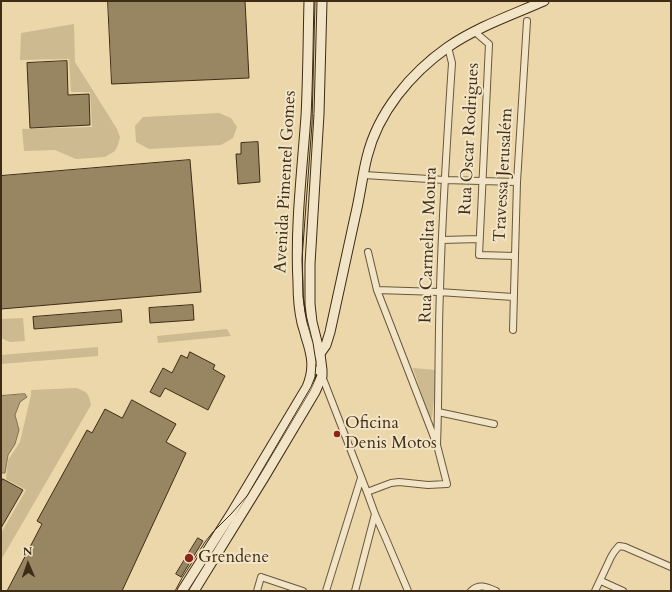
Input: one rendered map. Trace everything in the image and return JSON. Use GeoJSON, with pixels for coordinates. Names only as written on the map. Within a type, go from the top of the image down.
{"type":"FeatureCollection","features":[{"type":"Feature","properties":{"kind":"main road"},"geometry":{"type":"LineString","coordinates":[[312,364],[326,345],[330,332],[367,157],[382,119],[403,88],[431,60],[448,47],[475,32],[544,1]]}},
{"type":"Feature","properties":{"kind":"main road","name":"Avenida Pimentel Gomes"},"geometry":{"type":"LineString","coordinates":[[182,591],[231,514],[310,379],[312,364],[309,346],[302,324],[299,297],[297,242],[306,105],[309,2]]}},
{"type":"Feature","properties":{"kind":"main road","name":"Avenida Pimentel Gomes"},"geometry":{"type":"LineString","coordinates":[[194,591],[265,476],[315,392],[322,376],[320,354],[312,322],[310,304],[310,264],[320,114],[322,2]]}},
{"type":"Feature","properties":{"kind":"main road"},"geometry":{"type":"LineString","coordinates":[[299,200],[313,201]]}},
{"type":"Feature","properties":{"kind":"street","name":"Travessa Jerusalém"},"geometry":{"type":"LineString","coordinates":[[512,330],[517,182],[527,21]]}},
{"type":"Feature","properties":{"kind":"street","name":"Rua Oscar Rodrigues"},"geometry":{"type":"LineString","coordinates":[[475,32],[489,44],[479,255],[515,256]]}},
{"type":"Feature","properties":{"kind":"street","name":"Rua Carmelita Moura"},"geometry":{"type":"LineString","coordinates":[[437,445],[442,240],[452,63],[448,47]]}},
{"type":"Feature","properties":{"kind":"street"},"geometry":{"type":"LineString","coordinates":[[364,175],[445,180],[517,182]]}},
{"type":"Feature","properties":{"kind":"street"},"geometry":{"type":"LineString","coordinates":[[442,240],[479,240]]}},
{"type":"Feature","properties":{"kind":"street"},"geometry":{"type":"LineString","coordinates":[[367,492],[391,483],[399,482],[428,485],[446,484],[437,445],[377,290],[368,252]]}},
{"type":"Feature","properties":{"kind":"street"},"geometry":{"type":"LineString","coordinates":[[377,290],[440,292],[513,297]]}},
{"type":"Feature","properties":{"kind":"street"},"geometry":{"type":"LineString","coordinates":[[312,364],[322,376],[375,514],[408,591]]}},
{"type":"Feature","properties":{"kind":"street"},"geometry":{"type":"LineString","coordinates":[[438,412],[494,424]]}},
{"type":"Feature","properties":{"kind":"street"},"geometry":{"type":"LineString","coordinates":[[326,591],[361,478]]}},
{"type":"Feature","properties":{"kind":"street"},"geometry":{"type":"LineString","coordinates":[[355,591],[375,514]]}},
{"type":"Feature","properties":{"kind":"street"},"geometry":{"type":"LineString","coordinates":[[595,591],[611,557],[619,546],[625,547],[671,567]]}},
{"type":"Feature","properties":{"kind":"street"},"geometry":{"type":"LineString","coordinates":[[257,591],[261,578],[303,591]]}},
{"type":"Feature","properties":{"kind":"street"},"geometry":{"type":"LineString","coordinates":[[601,581],[623,591]]}},
{"type":"Feature","properties":{"kind":"street"},"geometry":{"type":"LineString","coordinates":[[472,590],[477,587],[485,587],[496,591]]}},
{"type":"Feature","properties":{"kind":"shaded area"},"geometry":{"type":"Polygon","coordinates":[[[74,24],[75,62],[117,129],[120,137],[115,151],[105,157],[76,159],[55,150],[24,151],[22,129],[92,127],[90,92],[71,92],[69,59],[20,60],[21,33],[74,24]]]}},
{"type":"Feature","properties":{"kind":"shaded area"},"geometry":{"type":"Polygon","coordinates":[[[219,113],[231,118],[237,127],[233,138],[221,145],[149,149],[136,142],[135,126],[143,117],[219,113]]]}},
{"type":"Feature","properties":{"kind":"shaded area"},"geometry":{"type":"Polygon","coordinates":[[[23,318],[25,341],[10,342],[1,338],[1,319],[23,318]]]}},
{"type":"Feature","properties":{"kind":"shaded area"},"geometry":{"type":"Polygon","coordinates":[[[227,329],[231,336],[158,343],[157,336],[227,329]]]}},
{"type":"Feature","properties":{"kind":"shaded area"},"geometry":{"type":"Polygon","coordinates":[[[98,347],[98,356],[1,364],[1,355],[98,347]]]}},
{"type":"Feature","properties":{"kind":"shaded area"},"geometry":{"type":"Polygon","coordinates":[[[413,368],[437,370],[432,418],[429,416],[413,368]]]}},
{"type":"Feature","properties":{"kind":"shaded area"},"geometry":{"type":"Polygon","coordinates":[[[76,388],[83,390],[87,394],[91,405],[1,560],[1,533],[26,490],[6,479],[8,460],[20,442],[31,390],[76,388]]]}},
{"type":"Feature","properties":{"kind":"shaded area"},"geometry":{"type":"Polygon","coordinates":[[[25,394],[27,397],[20,402],[15,415],[19,430],[15,444],[8,455],[5,473],[1,473],[1,396],[25,394]]]}},
{"type":"Feature","properties":{"kind":"building"},"geometry":{"type":"Polygon","coordinates":[[[108,1],[245,1],[249,78],[112,84],[108,1]]]}},
{"type":"Feature","properties":{"kind":"building"},"geometry":{"type":"Polygon","coordinates":[[[67,61],[68,95],[89,94],[90,125],[30,128],[27,63],[67,61]]]}},
{"type":"Feature","properties":{"kind":"building"},"geometry":{"type":"Polygon","coordinates":[[[258,142],[260,182],[238,184],[236,154],[241,154],[241,143],[258,142]]]}},
{"type":"Feature","properties":{"kind":"building"},"geometry":{"type":"Polygon","coordinates":[[[190,160],[201,292],[1,309],[1,176],[190,160]]]}},
{"type":"Feature","properties":{"kind":"building"},"geometry":{"type":"Polygon","coordinates":[[[193,305],[194,320],[150,323],[149,308],[193,305]]]}},
{"type":"Feature","properties":{"kind":"building"},"geometry":{"type":"Polygon","coordinates":[[[121,310],[122,322],[34,329],[33,317],[121,310]]]}},
{"type":"Feature","properties":{"kind":"building"},"geometry":{"type":"Polygon","coordinates":[[[190,352],[215,365],[213,369],[225,376],[208,410],[165,388],[160,397],[150,392],[163,368],[172,373],[181,355],[187,358],[190,352]]]}},
{"type":"Feature","properties":{"kind":"building"},"geometry":{"type":"Polygon","coordinates":[[[132,400],[176,424],[166,442],[186,453],[122,591],[7,591],[42,524],[37,521],[87,430],[92,433],[105,409],[122,418],[132,400]]]}},
{"type":"Feature","properties":{"kind":"building"},"geometry":{"type":"Polygon","coordinates":[[[3,479],[23,490],[1,528],[1,483],[3,479]]]}},
{"type":"Feature","properties":{"kind":"building","name":"Grendene"},"geometry":{"type":"Polygon","coordinates":[[[198,538],[203,541],[181,577],[176,574],[198,538]]]}},
{"type":"Feature","properties":{"kind":"tram line"},"geometry":{"type":"LineString","coordinates":[[175,591],[205,542],[247,496],[311,387],[315,377],[316,362],[303,297],[302,259],[312,124],[315,1]]}},
{"type":"Feature","properties":{"kind":"place","name":"Oficina Denis Motos"},"geometry":{"type":"Point","coordinates":[337,434]}},
{"type":"Feature","properties":{"kind":"place","name":"Grendene"},"geometry":{"type":"Point","coordinates":[189,558]}}]}
